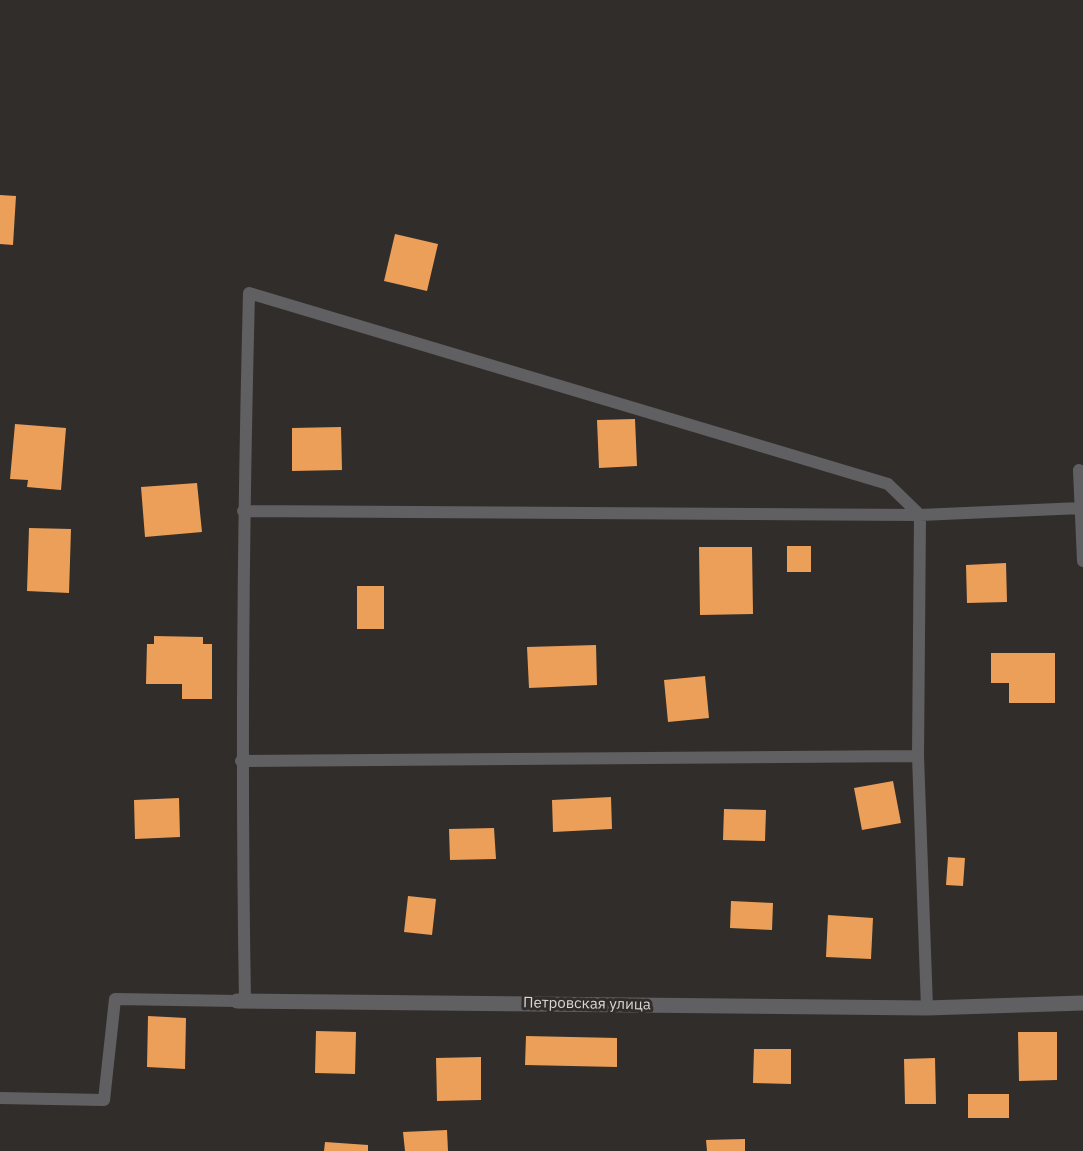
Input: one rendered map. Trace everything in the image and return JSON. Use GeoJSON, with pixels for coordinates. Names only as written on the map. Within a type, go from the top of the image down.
{"type":"FeatureCollection","features":[{"type":"Feature","properties":{"kind":"street","name":"Петровская улица"},"geometry":{"type":"LineString","coordinates":[[241,1001],[932,1008],[1083,1003]]}},
{"type":"Feature","properties":{"kind":"lane"},"geometry":{"type":"LineString","coordinates":[[0,1098],[104,1100],[115,999],[241,1001],[243,511],[249,293],[888,484],[920,515],[918,756],[932,1008]]}},
{"type":"Feature","properties":{"kind":"lane"},"geometry":{"type":"LineString","coordinates":[[1079,470],[1083,561]]}},
{"type":"Feature","properties":{"kind":"lane"},"geometry":{"type":"LineString","coordinates":[[243,511],[920,515],[1082,508]]}},
{"type":"Feature","properties":{"kind":"lane"},"geometry":{"type":"LineString","coordinates":[[241,761],[918,756]]}},
{"type":"Feature","properties":{"kind":"building"},"geometry":{"type":"Polygon","coordinates":[[[0,195],[16,196],[13,245],[0,244],[0,195]]]}},
{"type":"Feature","properties":{"kind":"building"},"geometry":{"type":"Polygon","coordinates":[[[395,234],[438,244],[427,291],[384,281],[395,234]]]}},
{"type":"Feature","properties":{"kind":"building"},"geometry":{"type":"Polygon","coordinates":[[[635,419],[637,466],[599,468],[597,420],[635,419]]]}},
{"type":"Feature","properties":{"kind":"building"},"geometry":{"type":"Polygon","coordinates":[[[15,424],[66,428],[61,490],[27,487],[28,480],[10,479],[15,424]]]}},
{"type":"Feature","properties":{"kind":"building"},"geometry":{"type":"Polygon","coordinates":[[[341,427],[342,470],[292,471],[292,428],[341,427]]]}},
{"type":"Feature","properties":{"kind":"building"},"geometry":{"type":"Polygon","coordinates":[[[197,483],[202,532],[145,537],[141,487],[197,483]]]}},
{"type":"Feature","properties":{"kind":"building"},"geometry":{"type":"Polygon","coordinates":[[[29,528],[71,529],[69,593],[27,591],[29,528]]]}},
{"type":"Feature","properties":{"kind":"building"},"geometry":{"type":"Polygon","coordinates":[[[787,546],[811,546],[811,572],[787,572],[787,546]]]}},
{"type":"Feature","properties":{"kind":"building"},"geometry":{"type":"Polygon","coordinates":[[[699,547],[752,547],[753,614],[700,615],[699,547]]]}},
{"type":"Feature","properties":{"kind":"building"},"geometry":{"type":"Polygon","coordinates":[[[1006,563],[1007,602],[967,603],[966,565],[1006,563]]]}},
{"type":"Feature","properties":{"kind":"building"},"geometry":{"type":"Polygon","coordinates":[[[357,586],[384,586],[384,629],[357,629],[357,586]]]}},
{"type":"Feature","properties":{"kind":"building"},"geometry":{"type":"Polygon","coordinates":[[[154,636],[203,637],[203,644],[212,644],[212,699],[182,699],[182,684],[146,684],[147,644],[154,644],[154,636]]]}},
{"type":"Feature","properties":{"kind":"building"},"geometry":{"type":"Polygon","coordinates":[[[596,645],[597,685],[529,688],[527,647],[596,645]]]}},
{"type":"Feature","properties":{"kind":"building"},"geometry":{"type":"Polygon","coordinates":[[[991,653],[1055,653],[1055,703],[1009,703],[1009,683],[991,683],[991,653]]]}},
{"type":"Feature","properties":{"kind":"building"},"geometry":{"type":"Polygon","coordinates":[[[705,676],[709,718],[668,722],[664,680],[705,676]]]}},
{"type":"Feature","properties":{"kind":"building"},"geometry":{"type":"Polygon","coordinates":[[[893,781],[901,823],[862,830],[854,788],[893,781]]]}},
{"type":"Feature","properties":{"kind":"building"},"geometry":{"type":"Polygon","coordinates":[[[611,797],[612,829],[553,832],[552,800],[611,797]]]}},
{"type":"Feature","properties":{"kind":"building"},"geometry":{"type":"Polygon","coordinates":[[[179,798],[180,837],[135,839],[134,800],[179,798]]]}},
{"type":"Feature","properties":{"kind":"building"},"geometry":{"type":"Polygon","coordinates":[[[724,809],[766,810],[765,841],[723,840],[724,809]]]}},
{"type":"Feature","properties":{"kind":"building"},"geometry":{"type":"Polygon","coordinates":[[[494,828],[496,859],[450,860],[449,829],[494,828]]]}},
{"type":"Feature","properties":{"kind":"building"},"geometry":{"type":"Polygon","coordinates":[[[948,857],[965,858],[963,886],[946,885],[948,857]]]}},
{"type":"Feature","properties":{"kind":"building"},"geometry":{"type":"Polygon","coordinates":[[[408,896],[436,899],[432,935],[404,932],[408,896]]]}},
{"type":"Feature","properties":{"kind":"building"},"geometry":{"type":"Polygon","coordinates":[[[731,901],[773,903],[772,930],[730,928],[731,901]]]}},
{"type":"Feature","properties":{"kind":"building"},"geometry":{"type":"Polygon","coordinates":[[[828,915],[873,918],[871,959],[826,957],[828,915]]]}},
{"type":"Feature","properties":{"kind":"building"},"geometry":{"type":"Polygon","coordinates":[[[148,1016],[186,1018],[185,1069],[147,1067],[148,1016]]]}},
{"type":"Feature","properties":{"kind":"building"},"geometry":{"type":"Polygon","coordinates":[[[316,1031],[356,1032],[355,1074],[315,1073],[316,1031]]]}},
{"type":"Feature","properties":{"kind":"building"},"geometry":{"type":"Polygon","coordinates":[[[1018,1032],[1057,1032],[1057,1080],[1019,1081],[1018,1032]]]}},
{"type":"Feature","properties":{"kind":"building"},"geometry":{"type":"Polygon","coordinates":[[[526,1036],[617,1038],[617,1067],[525,1065],[526,1036]]]}},
{"type":"Feature","properties":{"kind":"building"},"geometry":{"type":"Polygon","coordinates":[[[754,1049],[791,1049],[791,1084],[753,1083],[754,1049]]]}},
{"type":"Feature","properties":{"kind":"building"},"geometry":{"type":"Polygon","coordinates":[[[481,1057],[481,1100],[437,1101],[436,1058],[481,1057]]]}},
{"type":"Feature","properties":{"kind":"building"},"geometry":{"type":"Polygon","coordinates":[[[935,1058],[936,1104],[905,1104],[904,1059],[935,1058]]]}},
{"type":"Feature","properties":{"kind":"building"},"geometry":{"type":"Polygon","coordinates":[[[968,1094],[1009,1094],[1009,1118],[968,1118],[968,1094]]]}},
{"type":"Feature","properties":{"kind":"building"},"geometry":{"type":"Polygon","coordinates":[[[447,1130],[448,1151],[405,1151],[403,1132],[447,1130]]]}},
{"type":"Feature","properties":{"kind":"building"},"geometry":{"type":"Polygon","coordinates":[[[745,1139],[745,1151],[707,1151],[706,1140],[745,1139]]]}},
{"type":"Feature","properties":{"kind":"building"},"geometry":{"type":"Polygon","coordinates":[[[325,1142],[368,1145],[368,1151],[324,1151],[325,1142]]]}}]}
